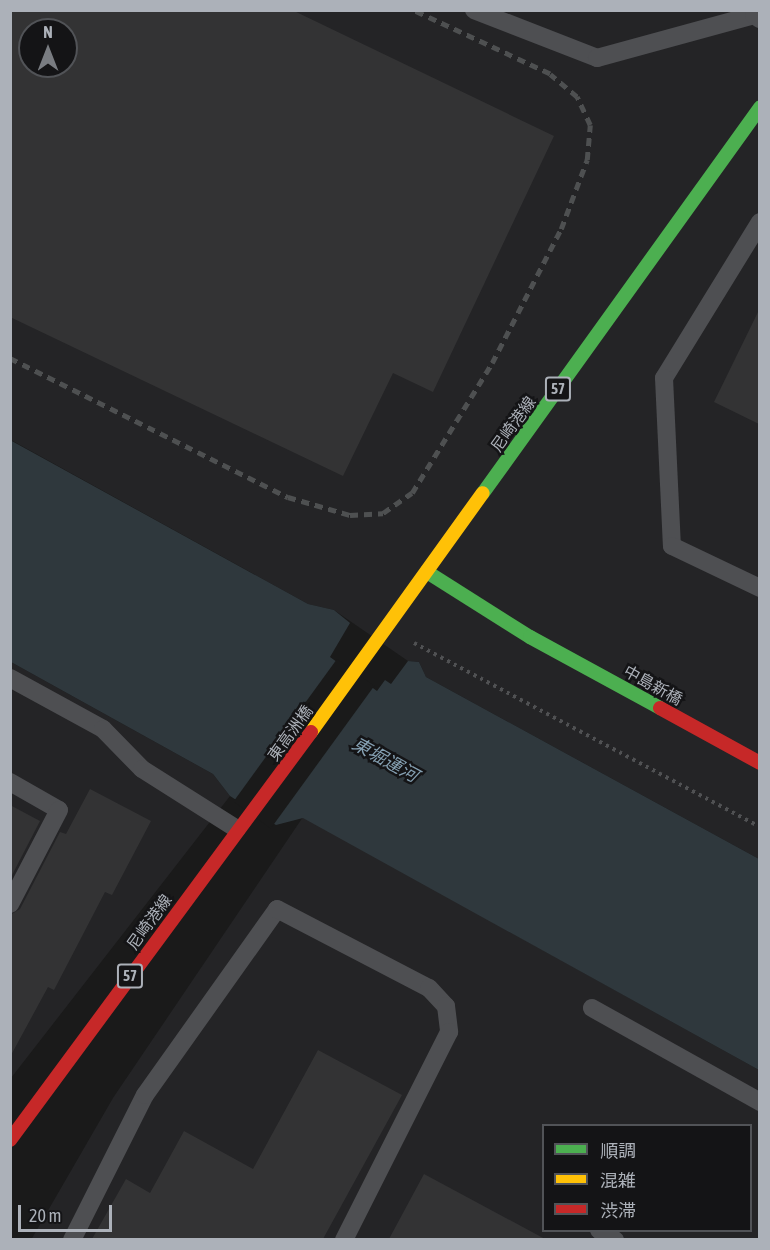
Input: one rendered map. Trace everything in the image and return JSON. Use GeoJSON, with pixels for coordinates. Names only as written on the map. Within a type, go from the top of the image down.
{"type":"FeatureCollection","features":[{"type":"Feature","properties":{"kind":"main road","name":"尼崎港線"},"geometry":{"type":"LineString","coordinates":[[355,671],[759,106]]}},
{"type":"Feature","properties":{"kind":"main road","name":"中島新橋"},"geometry":{"type":"LineString","coordinates":[[427,572],[530,637],[759,763]]}},
{"type":"Feature","properties":{"kind":"main road","name":"東高洲橋"},"geometry":{"type":"LineString","coordinates":[[252,814],[355,671]]}},
{"type":"Feature","properties":{"kind":"main road","name":"尼崎港線"},"geometry":{"type":"LineString","coordinates":[[10,1140],[17,1118],[237,830],[252,814]]}},
{"type":"Feature","properties":{"kind":"lane"},"geometry":{"type":"LineString","coordinates":[[474,10],[597,58],[754,15],[759,19]]}},
{"type":"Feature","properties":{"kind":"lane"},"geometry":{"type":"LineString","coordinates":[[759,222],[664,378],[672,546],[759,588]]}},
{"type":"Feature","properties":{"kind":"lane"},"geometry":{"type":"LineString","coordinates":[[10,678],[103,729],[142,769],[237,830]]}},
{"type":"Feature","properties":{"kind":"lane"},"geometry":{"type":"LineString","coordinates":[[10,782],[59,810],[10,904]]}},
{"type":"Feature","properties":{"kind":"lane"},"geometry":{"type":"LineString","coordinates":[[72,1239],[145,1095],[277,909],[429,988],[446,1006],[449,1032],[344,1239]]}},
{"type":"Feature","properties":{"kind":"lane"},"geometry":{"type":"LineString","coordinates":[[592,1008],[759,1102]]}},
{"type":"Feature","properties":{"kind":"path"},"geometry":{"type":"LineString","coordinates":[[385,627],[759,827]]}},
{"type":"Feature","properties":{"kind":"shaded area"},"geometry":{"type":"Polygon","coordinates":[[[11,11],[759,11],[759,859],[426,677],[419,662],[408,661],[334,610],[308,604],[11,440],[11,11]]]}},
{"type":"Feature","properties":{"kind":"shaded area"},"geometry":{"type":"Polygon","coordinates":[[[11,662],[213,774],[230,796],[11,1078],[11,662]]]}},
{"type":"Feature","properties":{"kind":"shaded area"},"geometry":{"type":"Polygon","coordinates":[[[303,817],[759,1070],[759,1239],[31,1240],[113,1098],[303,817]]]}},
{"type":"Feature","properties":{"kind":"water","name":"東堀運河"},"geometry":{"type":"Polygon","coordinates":[[[10,440],[308,604],[334,610],[350,623],[330,657],[377,691],[385,680],[391,684],[408,661],[419,662],[426,677],[759,859],[759,1070],[303,818],[276,825],[230,796],[213,774],[11,662],[10,440]]]}},
{"type":"Feature","properties":{"kind":"pier"},"geometry":{"type":"Polygon","coordinates":[[[337,659],[374,686],[271,828],[234,801],[337,659]]]}},
{"type":"Feature","properties":{"kind":"building"},"geometry":{"type":"Polygon","coordinates":[[[10,10],[292,10],[554,136],[433,392],[393,373],[343,476],[10,317],[10,10]]]}},
{"type":"Feature","properties":{"kind":"building"},"geometry":{"type":"Polygon","coordinates":[[[759,310],[759,424],[714,402],[759,310]]]}},
{"type":"Feature","properties":{"kind":"building"},"geometry":{"type":"Polygon","coordinates":[[[90,789],[151,821],[112,895],[105,892],[54,990],[48,987],[10,1057],[10,915],[20,909],[60,832],[66,834],[90,789]]]}},
{"type":"Feature","properties":{"kind":"building"},"geometry":{"type":"Polygon","coordinates":[[[10,805],[40,821],[10,879],[10,805]]]}},
{"type":"Feature","properties":{"kind":"building"},"geometry":{"type":"Polygon","coordinates":[[[318,1050],[402,1095],[323,1239],[92,1239],[126,1179],[150,1193],[184,1131],[253,1169],[318,1050]]]}},
{"type":"Feature","properties":{"kind":"building"},"geometry":{"type":"Polygon","coordinates":[[[424,1174],[545,1239],[389,1239],[424,1174]]]}},
{"type":"Feature","properties":{"kind":"railway"},"geometry":{"type":"LineString","coordinates":[[10,358],[288,497],[350,515],[383,513],[412,493],[492,363],[561,229],[587,160],[590,125],[577,97],[550,74],[413,10]]}},
{"type":"Feature","properties":{"kind":"traffic: fast"},"geometry":{"type":"LineString","coordinates":[[483,493],[760,107]]}},
{"type":"Feature","properties":{"kind":"traffic: fast"},"geometry":{"type":"LineString","coordinates":[[427,572],[530,637],[660,708]]}},
{"type":"Feature","properties":{"kind":"traffic: slow"},"geometry":{"type":"LineString","coordinates":[[311,732],[483,493]]}},
{"type":"Feature","properties":{"kind":"traffic: jam"},"geometry":{"type":"LineString","coordinates":[[660,708],[760,763]]}},
{"type":"Feature","properties":{"kind":"traffic: jam"},"geometry":{"type":"LineString","coordinates":[[10,1140],[311,732]]}}]}
